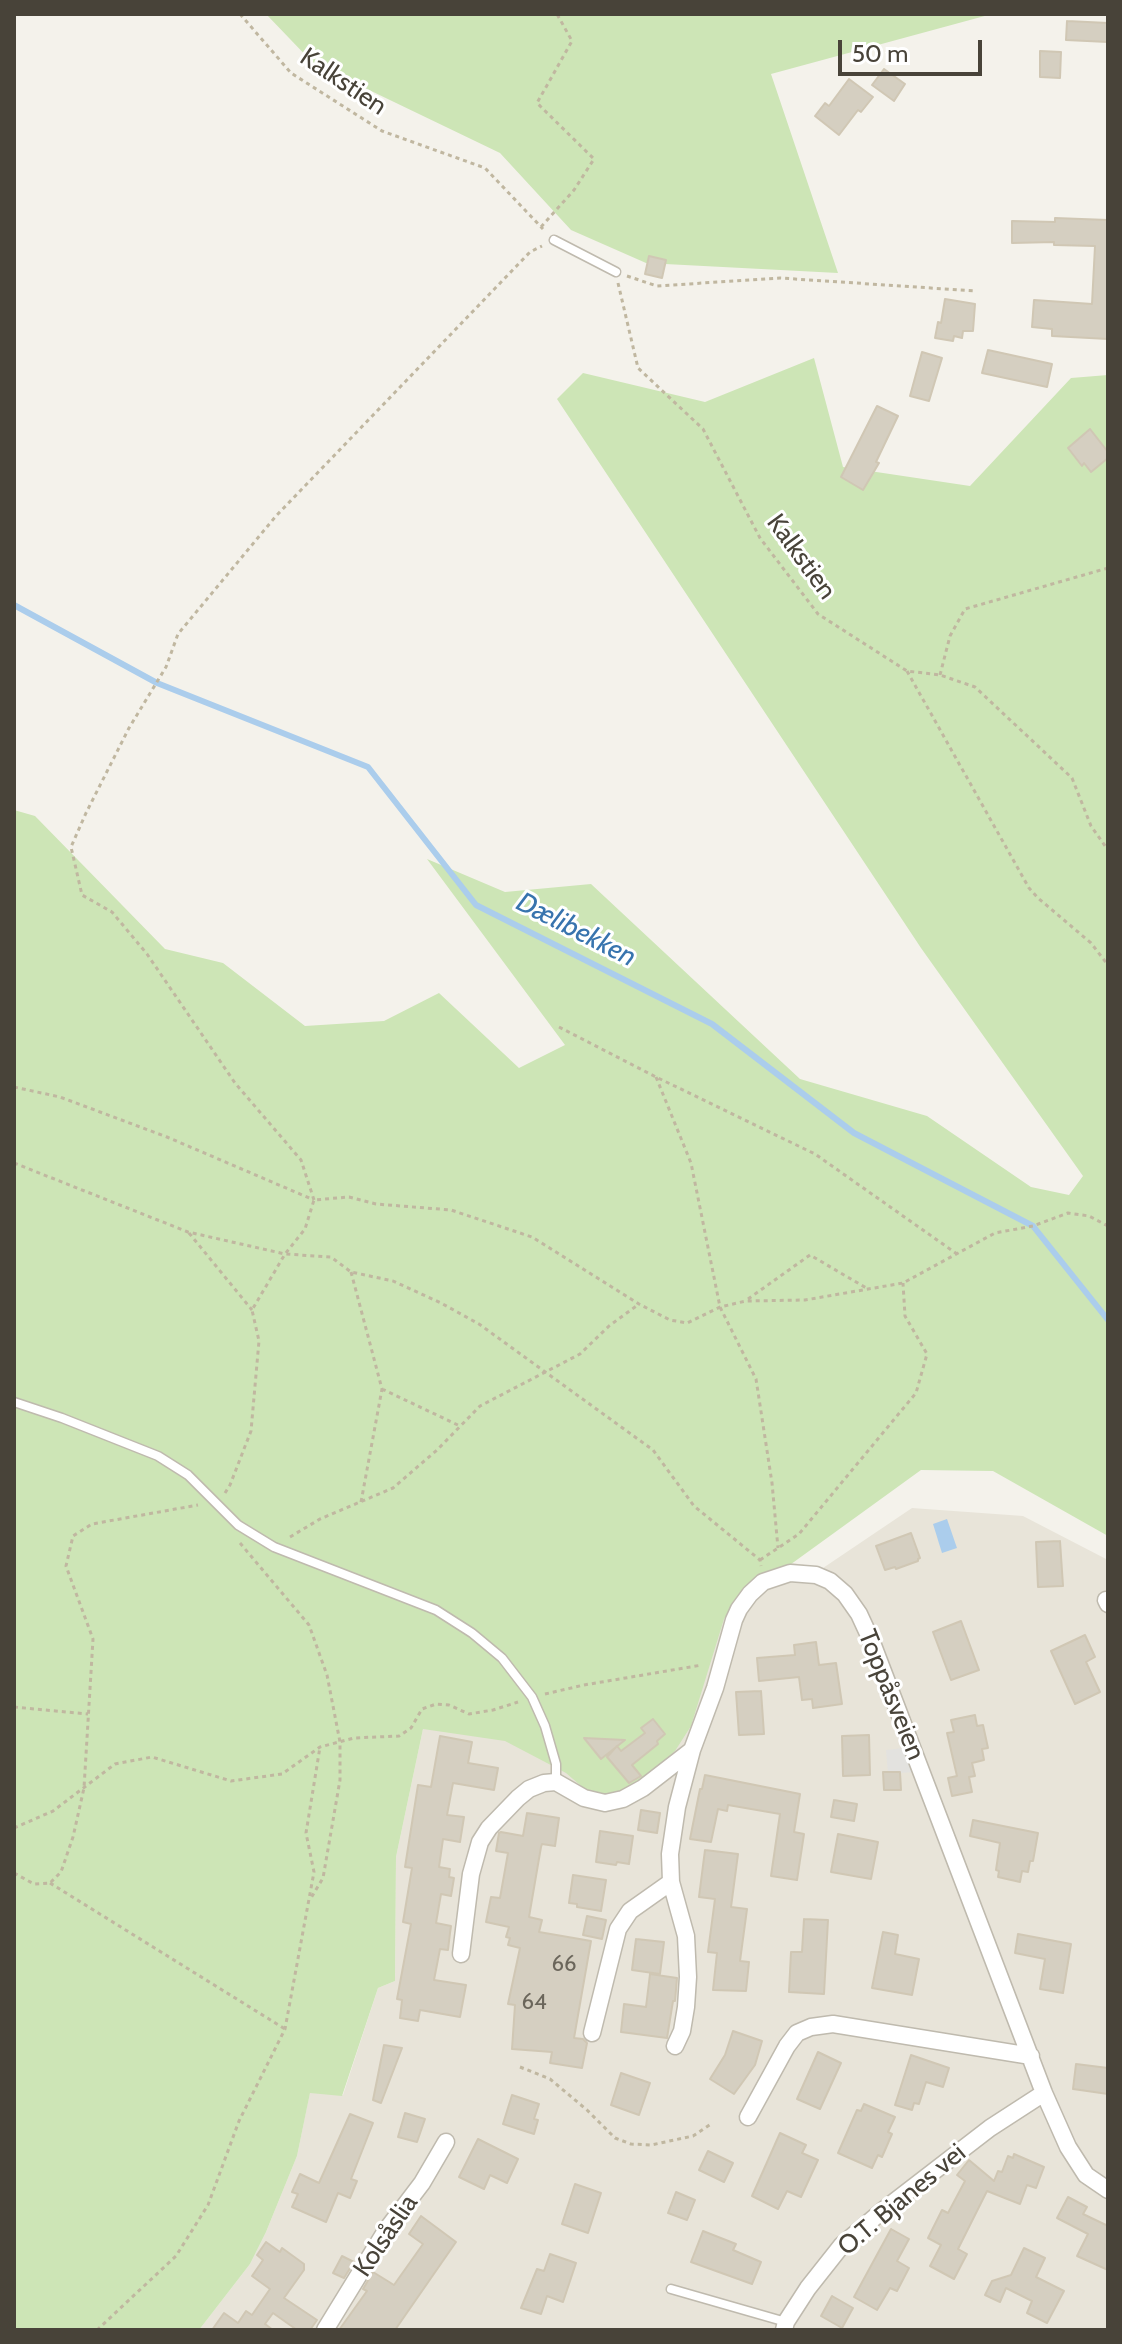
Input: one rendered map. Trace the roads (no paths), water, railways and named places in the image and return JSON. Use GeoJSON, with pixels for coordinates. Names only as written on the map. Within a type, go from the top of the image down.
{"type":"FeatureCollection","features":[{"type":"Feature","properties":{"kind":"street","name":"Toppåsveien"},"geometry":{"type":"LineString","coordinates":[[675,2046],[682,2031],[688,1977],[686,1936],[671,1882],[670,1854],[677,1807],[692,1750],[739,1609],[763,1582],[790,1573],[805,1573],[830,1581],[845,1594],[859,1614],[1044,2093],[1068,2147],[1086,2175],[1108,2190]]}},
{"type":"Feature","properties":{"kind":"street"},"geometry":{"type":"LineString","coordinates":[[461,1954],[471,1874],[480,1842],[501,1815],[529,1789],[556,1782],[584,1798],[605,1803],[623,1799],[643,1788],[692,1750]]}},
{"type":"Feature","properties":{"kind":"street"},"geometry":{"type":"LineString","coordinates":[[592,2033],[618,1929],[630,1911],[671,1882]]}},
{"type":"Feature","properties":{"kind":"street"},"geometry":{"type":"LineString","coordinates":[[748,2117],[787,2046],[797,2033],[811,2027],[833,2024],[1031,2056]]}},
{"type":"Feature","properties":{"kind":"street","name":"O.T. Bjanes vei"},"geometry":{"type":"LineString","coordinates":[[785,2326],[808,2288],[842,2245],[990,2128],[1044,2093]]}},
{"type":"Feature","properties":{"kind":"street","name":"Kolsåslia"},"geometry":{"type":"LineString","coordinates":[[325,2330],[387,2229],[422,2183],[446,2142]]}},
{"type":"Feature","properties":{"kind":"lane"},"geometry":{"type":"LineString","coordinates":[[554,240],[616,272]]}},
{"type":"Feature","properties":{"kind":"lane"},"geometry":{"type":"LineString","coordinates":[[14,1402],[158,1456],[188,1475],[238,1525],[274,1547],[436,1610],[472,1633],[502,1658],[532,1697],[545,1726],[556,1764],[556,1782]]}},
{"type":"Feature","properties":{"kind":"lane"},"geometry":{"type":"LineString","coordinates":[[671,2289],[785,2326]]}},
{"type":"Feature","properties":{"kind":"water"},"geometry":{"type":"Polygon","coordinates":[[[947,1519],[957,1548],[942,1553],[933,1524],[947,1519]]]}},
{"type":"Feature","properties":{"kind":"waterway","name":"Dælibekken"},"geometry":{"type":"LineString","coordinates":[[14,605],[157,683],[368,767],[476,905],[712,1024],[854,1133],[1033,1226],[1108,1320]]}}]}
